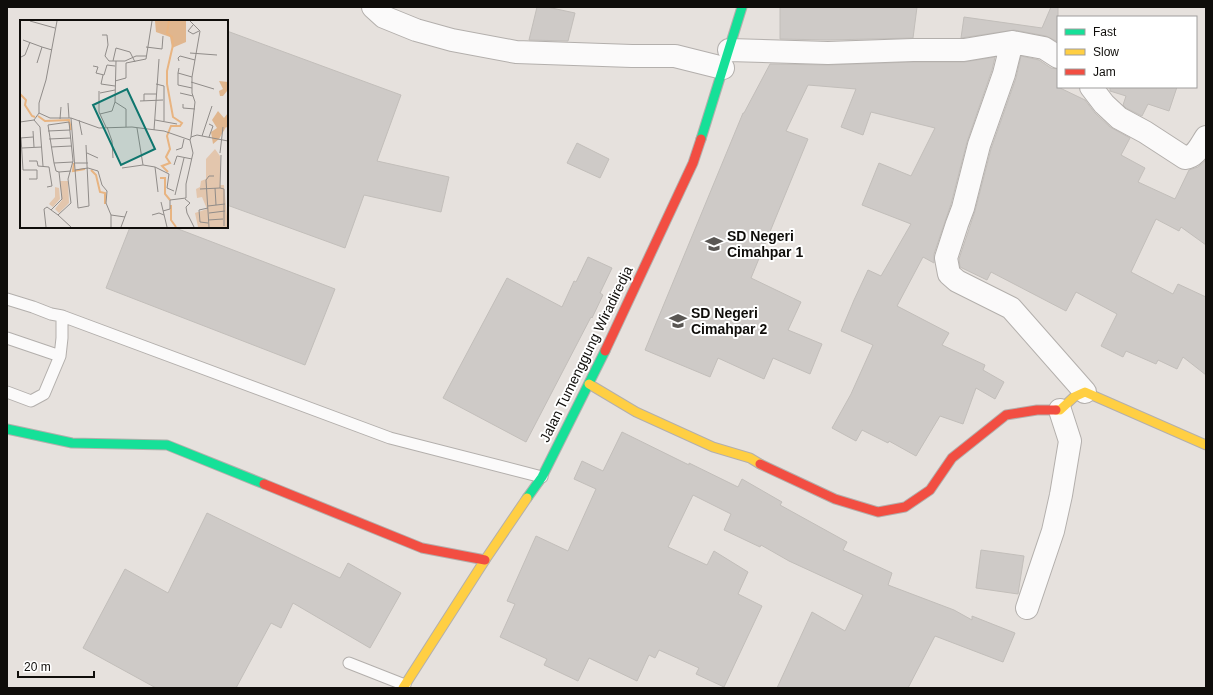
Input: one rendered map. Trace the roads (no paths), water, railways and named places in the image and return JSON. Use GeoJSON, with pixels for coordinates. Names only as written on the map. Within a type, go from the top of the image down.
{"type":"FeatureCollection","features":[{"type":"Feature","properties":{"kind":"street"},"geometry":{"type":"LineString","coordinates":[[372,7],[384,17],[416,30],[452,40],[516,52],[675,56],[726,59],[828,53],[964,50],[1012,42],[1044,48],[1057,56]]}},
{"type":"Feature","properties":{"kind":"street","name":"Jalan Tumenggung Wiradiredja"},"geometry":{"type":"LineString","coordinates":[[404,686],[484,560],[542,477],[632,295],[693,162],[742,7]]}},
{"type":"Feature","properties":{"kind":"street"},"geometry":{"type":"LineString","coordinates":[[1012,42],[1004,74],[979,145],[963,208],[946,258],[949,274],[956,281],[1011,308],[1085,392],[1206,445]]}},
{"type":"Feature","properties":{"kind":"street"},"geometry":{"type":"LineString","coordinates":[[1092,88],[1104,104],[1119,118],[1145,132],[1185,158],[1194,155],[1206,137]]}},
{"type":"Feature","properties":{"kind":"street"},"geometry":{"type":"LineString","coordinates":[[588,384],[636,412],[713,447],[750,458],[835,499],[878,512],[905,507],[930,490],[952,458],[1006,415],[1037,410],[1060,410],[1074,397],[1085,392]]}},
{"type":"Feature","properties":{"kind":"street"},"geometry":{"type":"LineString","coordinates":[[1027,608],[1053,531],[1068,456],[1070,441],[1060,410]]}},
{"type":"Feature","properties":{"kind":"street"},"geometry":{"type":"LineString","coordinates":[[7,429],[72,443],[167,445],[422,548],[484,560]]}},
{"type":"Feature","properties":{"kind":"lane"},"geometry":{"type":"LineString","coordinates":[[7,299],[51,314],[62,316],[390,438],[542,477]]}},
{"type":"Feature","properties":{"kind":"lane"},"geometry":{"type":"LineString","coordinates":[[7,392],[31,401],[44,394],[60,356],[62,316]]}},
{"type":"Feature","properties":{"kind":"lane"},"geometry":{"type":"LineString","coordinates":[[7,338],[60,356]]}},
{"type":"Feature","properties":{"kind":"lane"},"geometry":{"type":"LineString","coordinates":[[349,663],[404,686]]}},
{"type":"Feature","properties":{"kind":"place","name":"SD Negeri Cimahpar 1"},"geometry":{"type":"Point","coordinates":[714,244]}},
{"type":"Feature","properties":{"kind":"place","name":"SD Negeri Cimahpar 2"},"geometry":{"type":"Point","coordinates":[678,321]}}]}
